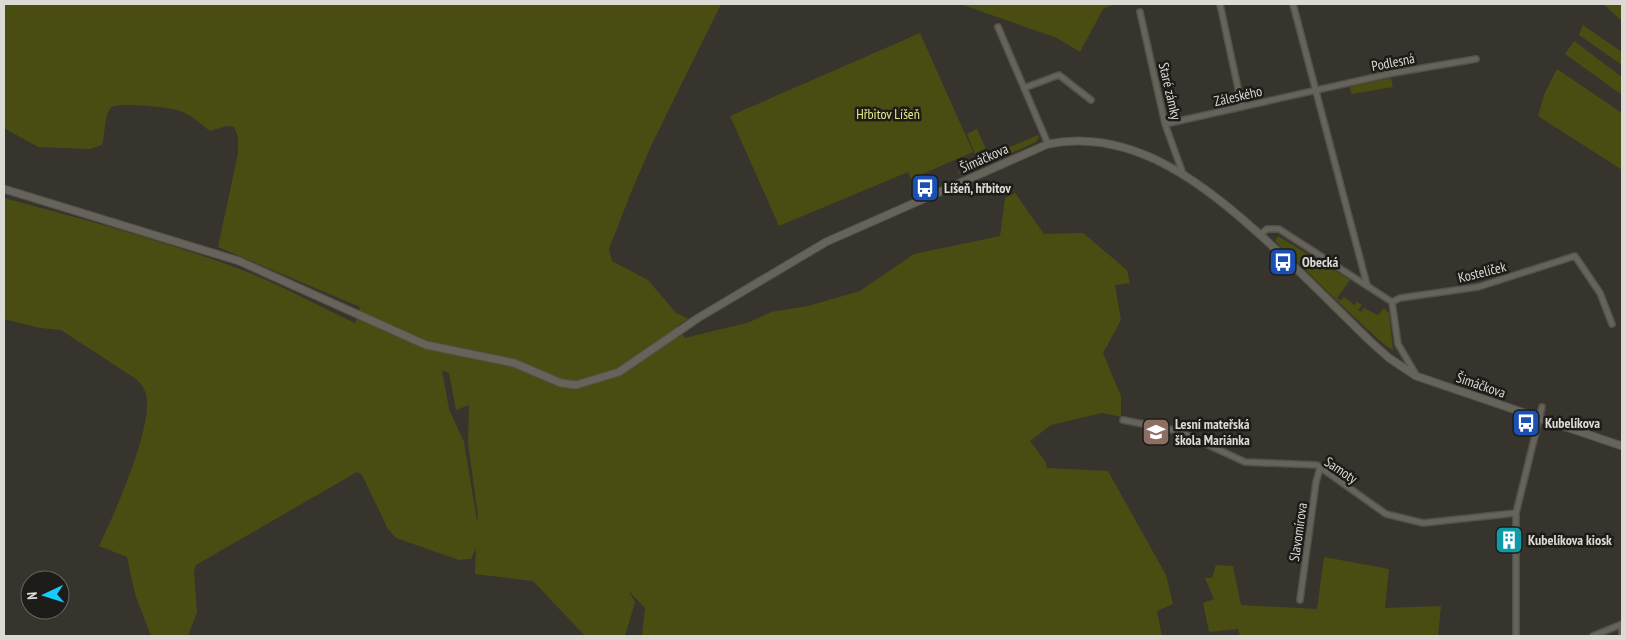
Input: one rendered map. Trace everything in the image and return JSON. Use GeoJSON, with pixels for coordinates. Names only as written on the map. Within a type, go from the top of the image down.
{"type":"FeatureCollection","features":[{"type":"Feature","properties":{"kind":"street"},"geometry":{"type":"LineString","coordinates":[[1220,4],[1242,107]]}},
{"type":"Feature","properties":{"kind":"street"},"geometry":{"type":"LineString","coordinates":[[1293,4],[1367,285]]}},
{"type":"Feature","properties":{"kind":"street","name":"Staré zámky"},"geometry":{"type":"LineString","coordinates":[[1140,12],[1165,124],[1183,174]]}},
{"type":"Feature","properties":{"kind":"street"},"geometry":{"type":"LineString","coordinates":[[998,27],[1048,144]]}},
{"type":"Feature","properties":{"kind":"street","name":"Podlesná"},"geometry":{"type":"LineString","coordinates":[[1315,90],[1394,73],[1476,59]]}},
{"type":"Feature","properties":{"kind":"street"},"geometry":{"type":"LineString","coordinates":[[1024,88],[1059,75],[1091,100]]}},
{"type":"Feature","properties":{"kind":"street","name":"Záleského"},"geometry":{"type":"LineString","coordinates":[[1165,124],[1315,90]]}},
{"type":"Feature","properties":{"kind":"street","name":"Šimáčkova"},"geometry":{"type":"LineString","coordinates":[[4,189],[232,258],[426,345],[514,363],[561,383],[576,385],[619,372],[690,323],[826,242],[1048,144],[1088,140],[1137,151],[1183,174],[1230,206],[1370,341],[1389,358],[1416,376],[1622,446]]}},
{"type":"Feature","properties":{"kind":"street"},"geometry":{"type":"LineString","coordinates":[[1260,235],[1266,229],[1279,229],[1392,302],[1398,344],[1416,376]]}},
{"type":"Feature","properties":{"kind":"street","name":"Kostelíček"},"geometry":{"type":"LineString","coordinates":[[1392,302],[1400,298],[1478,287],[1575,256],[1600,293],[1612,324]]}},
{"type":"Feature","properties":{"kind":"street"},"geometry":{"type":"LineString","coordinates":[[1516,636],[1516,512],[1542,408]]}},
{"type":"Feature","properties":{"kind":"street","name":"Samoty"},"geometry":{"type":"LineString","coordinates":[[1123,420],[1178,431],[1245,462],[1317,466],[1386,514],[1422,523],[1516,512]]}},
{"type":"Feature","properties":{"kind":"street","name":"Slavomírova"},"geometry":{"type":"LineString","coordinates":[[1300,600],[1316,482],[1320,468]]}},
{"type":"Feature","properties":{"kind":"street"},"geometry":{"type":"LineString","coordinates":[[1593,636],[1622,624],[1622,636]]}},
{"type":"Feature","properties":{"kind":"green space"},"geometry":{"type":"Polygon","coordinates":[[[4,4],[721,4],[650,148],[630,195],[609,249],[612,261],[648,280],[676,313],[688,319],[677,326],[685,338],[750,322],[771,312],[808,306],[860,291],[914,254],[1000,236],[1005,198],[1015,193],[1044,234],[1083,233],[1127,270],[1130,283],[1115,285],[1121,320],[1103,353],[1121,396],[1121,417],[1102,413],[1051,425],[1030,441],[1045,461],[1047,468],[1108,471],[1166,575],[1173,604],[1157,611],[1162,636],[642,636],[645,608],[628,590],[635,602],[625,636],[585,636],[533,581],[475,574],[476,548],[471,559],[459,560],[396,538],[388,529],[362,475],[357,472],[196,565],[194,572],[197,612],[188,636],[151,636],[135,594],[127,557],[99,546],[123,493],[139,448],[147,408],[146,394],[136,379],[61,330],[40,328],[4,319],[4,198],[150,239],[237,268],[282,287],[355,323],[360,307],[218,247],[238,153],[238,136],[234,127],[226,126],[210,131],[181,111],[154,106],[123,105],[112,107],[109,110],[102,145],[90,149],[38,147],[4,128],[4,4]],[[442,370],[449,409],[464,442],[477,521],[478,516],[468,443],[469,405],[456,410],[449,373],[442,370]]]}},
{"type":"Feature","properties":{"kind":"green space"},"geometry":{"type":"Polygon","coordinates":[[[960,4],[1115,4],[1103,9],[1080,52],[1057,38],[960,4]]]}},
{"type":"Feature","properties":{"kind":"green space"},"geometry":{"type":"Polygon","coordinates":[[[1603,4],[1622,4],[1622,21],[1603,4]]]}},
{"type":"Feature","properties":{"kind":"green space"},"geometry":{"type":"Polygon","coordinates":[[[1583,25],[1622,52],[1622,65],[1579,35],[1583,25]]]}},
{"type":"Feature","properties":{"kind":"green space","name":"Hřbitov Líšeň"},"geometry":{"type":"Polygon","coordinates":[[[920,33],[973,152],[911,179],[908,172],[779,226],[730,116],[920,33]]]}},
{"type":"Feature","properties":{"kind":"green space"},"geometry":{"type":"Polygon","coordinates":[[[1574,41],[1622,77],[1622,95],[1565,54],[1574,41]]]}},
{"type":"Feature","properties":{"kind":"green space"},"geometry":{"type":"Polygon","coordinates":[[[1557,69],[1622,113],[1622,170],[1538,116],[1544,95],[1557,69]]]}},
{"type":"Feature","properties":{"kind":"green space"},"geometry":{"type":"Polygon","coordinates":[[[1391,78],[1393,87],[1351,94],[1350,87],[1391,78]]]}},
{"type":"Feature","properties":{"kind":"green space"},"geometry":{"type":"Polygon","coordinates":[[[977,129],[989,156],[1038,135],[1039,137],[1036,142],[964,174],[957,173],[968,166],[976,157],[967,134],[977,129]]]}},
{"type":"Feature","properties":{"kind":"green space"},"geometry":{"type":"Polygon","coordinates":[[[1278,236],[1350,280],[1337,298],[1340,301],[1344,297],[1354,305],[1357,302],[1362,305],[1358,310],[1361,312],[1364,308],[1378,315],[1384,308],[1389,313],[1393,350],[1356,319],[1275,241],[1278,236]]]}},
{"type":"Feature","properties":{"kind":"green space"},"geometry":{"type":"Polygon","coordinates":[[[1324,557],[1389,569],[1385,608],[1441,606],[1438,636],[1240,636],[1238,629],[1209,632],[1203,603],[1214,599],[1205,578],[1212,578],[1216,565],[1233,566],[1241,605],[1317,609],[1324,557]]]}},
{"type":"Feature","properties":{"kind":"place","name":"Líšeň, hřbitov"},"geometry":{"type":"Point","coordinates":[925,188]}},
{"type":"Feature","properties":{"kind":"place","name":"Obecká"},"geometry":{"type":"Point","coordinates":[1283,262]}},
{"type":"Feature","properties":{"kind":"place","name":"Kubelíkova"},"geometry":{"type":"Point","coordinates":[1526,423]}},
{"type":"Feature","properties":{"kind":"place","name":"Lesní mateřská škola Mariánka"},"geometry":{"type":"Point","coordinates":[1156,432]}},
{"type":"Feature","properties":{"kind":"place","name":"Kubelíkova kiosk"},"geometry":{"type":"Point","coordinates":[1509,540]}}]}
